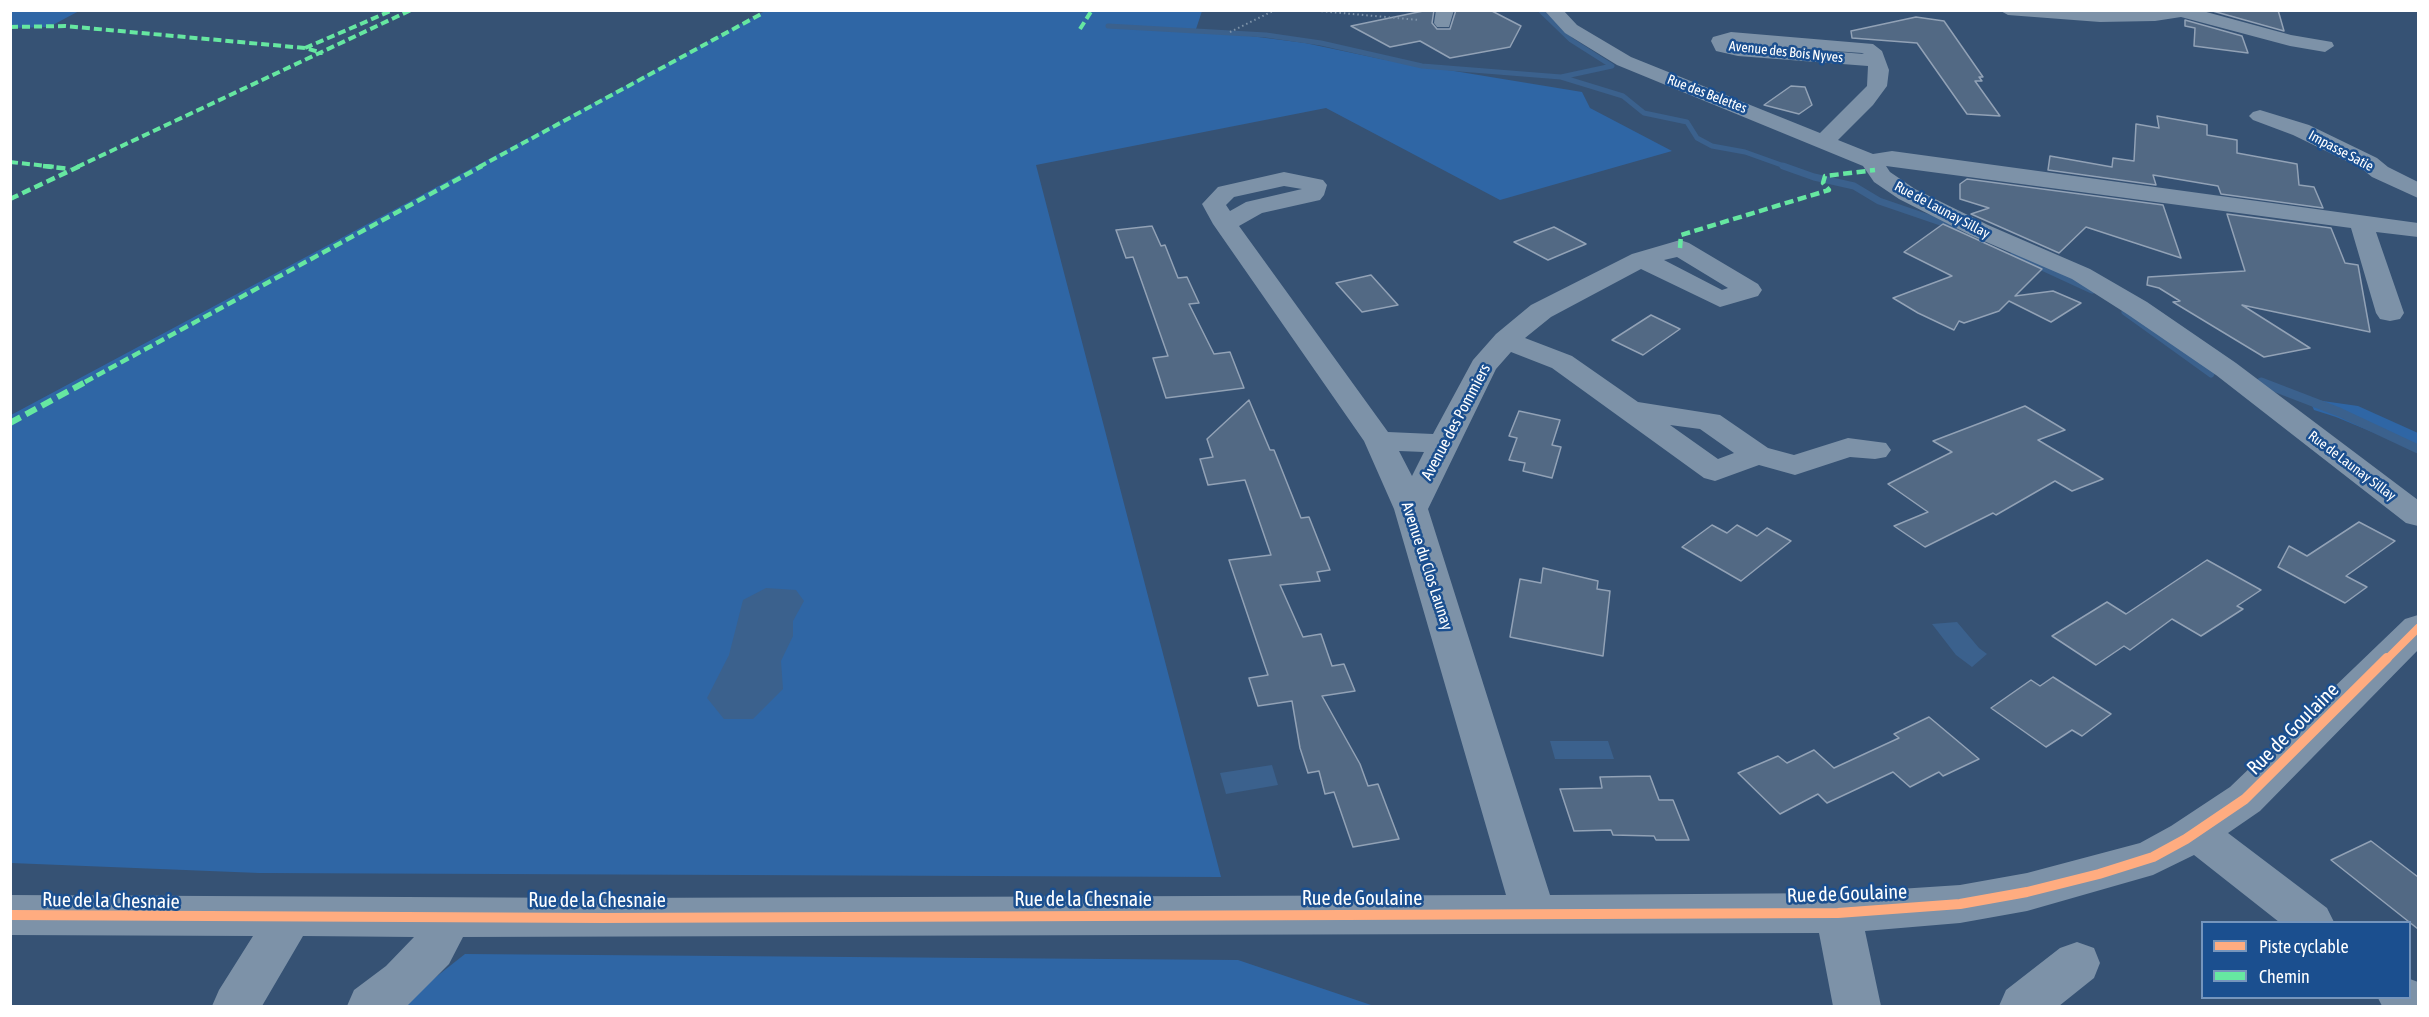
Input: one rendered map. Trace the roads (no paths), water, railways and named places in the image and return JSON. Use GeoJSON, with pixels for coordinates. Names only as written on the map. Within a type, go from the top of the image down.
{"type":"FeatureCollection","features":[{"type":"Feature","properties":{"kind":"street","name":"Rue des Belettes"},"geometry":{"type":"LineString","coordinates":[[1553,10],[1571,29],[1624,61],[1871,161]]}},
{"type":"Feature","properties":{"kind":"street"},"geometry":{"type":"LineString","coordinates":[[2008,10],[2100,17],[2186,11],[2290,40],[2325,46]]}},
{"type":"Feature","properties":{"kind":"street","name":"Avenue des Bois Nyves"},"geometry":{"type":"LineString","coordinates":[[1731,38],[1866,48],[1876,61],[1738,50],[1723,47],[1720,40],[1731,38]]}},
{"type":"Feature","properties":{"kind":"street"},"geometry":{"type":"LineString","coordinates":[[1824,141],[1872,93],[1879,78],[1876,61]]}},
{"type":"Feature","properties":{"kind":"street","name":"Impasse Satie"},"geometry":{"type":"LineString","coordinates":[[2260,117],[2301,130],[2369,163],[2380,172],[2418,191]]}},
{"type":"Feature","properties":{"kind":"street","name":"Rue de Launay Sillay"},"geometry":{"type":"LineString","coordinates":[[2418,230],[1893,158],[1871,161],[1882,177],[1907,194],[1989,234],[2081,274],[2137,308],[2226,369],[2418,516]]}},
{"type":"Feature","properties":{"kind":"street"},"geometry":{"type":"LineString","coordinates":[[2361,222],[2390,313]]}},
{"type":"Feature","properties":{"kind":"street","name":"Avenue du Clos Launay"},"geometry":{"type":"LineString","coordinates":[[1225,224],[1379,441],[1411,509],[1528,894],[1531,915]]}},
{"type":"Feature","properties":{"kind":"street","name":"Avenue des Pommiers"},"geometry":{"type":"LineString","coordinates":[[1411,509],[1483,366],[1506,340],[1541,311],[1641,259]]}},
{"type":"Feature","properties":{"kind":"street"},"geometry":{"type":"LineString","coordinates":[[1506,340],[1562,362],[1715,471],[1757,455],[1795,465],[1848,447],[1875,450]]}},
{"type":"Feature","properties":{"kind":"street"},"geometry":{"type":"LineString","coordinates":[[1379,441],[1442,444]]}},
{"type":"Feature","properties":{"kind":"street","name":"Rue de Goulaine"},"geometry":{"type":"LineString","coordinates":[[1184,916],[1838,913],[1924,908],[2027,892],[2099,874],[2153,857],[2196,833],[2245,799],[2418,628]]}},
{"type":"Feature","properties":{"kind":"street"},"geometry":{"type":"LineString","coordinates":[[2196,833],[2310,921]]}},
{"type":"Feature","properties":{"kind":"street"},"geometry":{"type":"LineString","coordinates":[[1838,913],[1857,1006]]}},
{"type":"Feature","properties":{"kind":"street","name":"Rue de la Chesnaie"},"geometry":{"type":"LineString","coordinates":[[10,915],[290,918],[1184,916]]}},
{"type":"Feature","properties":{"kind":"street"},"geometry":{"type":"LineString","coordinates":[[236,1006],[290,918]]}},
{"type":"Feature","properties":{"kind":"street"},"geometry":{"type":"LineString","coordinates":[[371,1006],[403,981],[433,950],[450,918]]}},
{"type":"Feature","properties":{"kind":"street"},"geometry":{"type":"LineString","coordinates":[[2023,1006],[2077,963]]}},
{"type":"Feature","properties":{"kind":"waterway"},"geometry":{"type":"LineString","coordinates":[[1540,10],[1571,40],[1612,66],[1561,77]]}},
{"type":"Feature","properties":{"kind":"waterway"},"geometry":{"type":"LineString","coordinates":[[1108,26],[1266,35],[1321,43],[1422,66],[1561,77]]}},
{"type":"Feature","properties":{"kind":"waterway"},"geometry":{"type":"LineString","coordinates":[[1561,77],[1623,96],[1644,113],[1687,122],[1697,138],[1712,146],[1745,152],[1787,167]]}},
{"type":"Feature","properties":{"kind":"waterway"},"geometry":{"type":"LineString","coordinates":[[1783,166],[1814,177],[1854,186],[1879,201],[1958,228]]}},
{"type":"Feature","properties":{"kind":"waterway"},"geometry":{"type":"LineString","coordinates":[[2014,254],[2092,290]]}},
{"type":"Feature","properties":{"kind":"waterway"},"geometry":{"type":"LineString","coordinates":[[2125,312],[2211,374]]}},
{"type":"Feature","properties":{"kind":"waterway"},"geometry":{"type":"LineString","coordinates":[[2261,382],[2339,412],[2418,449]]}}]}
